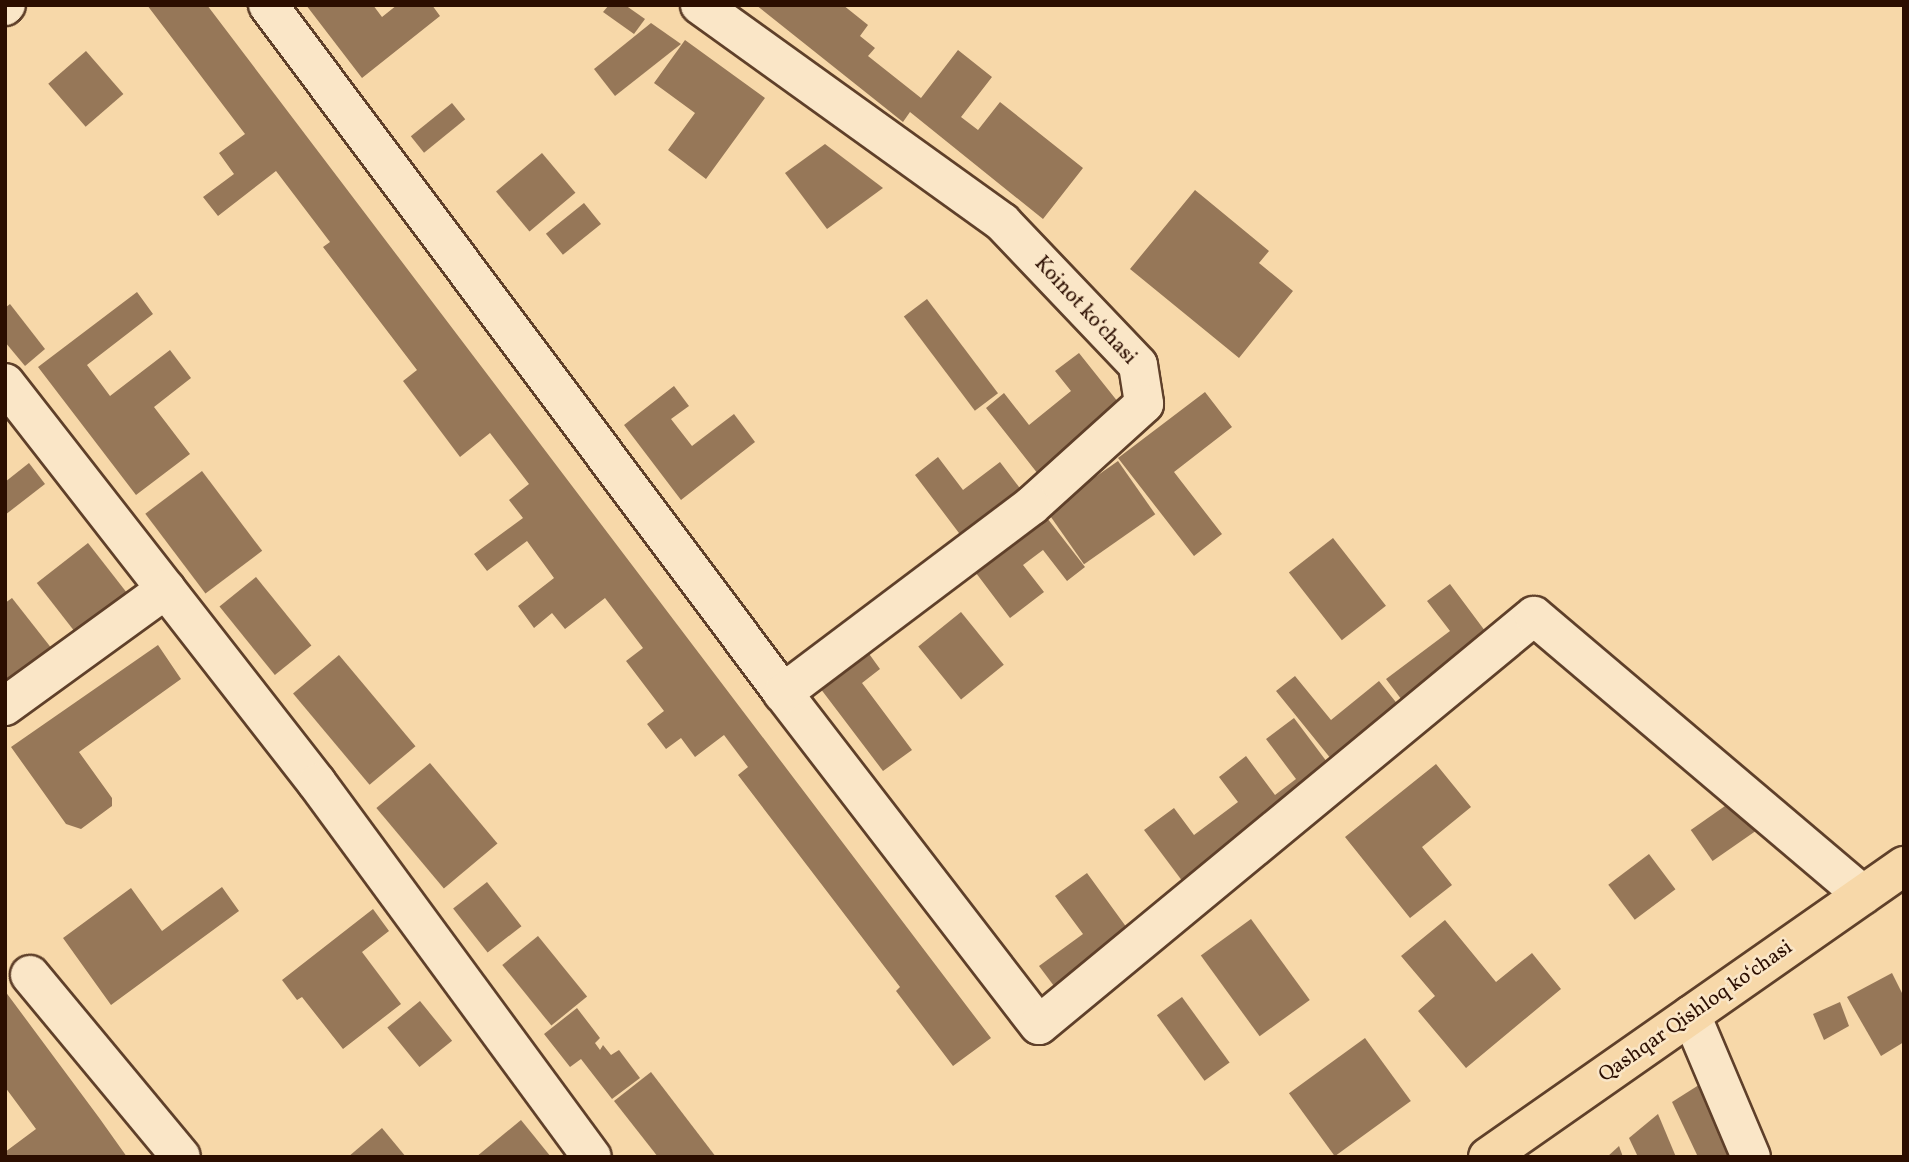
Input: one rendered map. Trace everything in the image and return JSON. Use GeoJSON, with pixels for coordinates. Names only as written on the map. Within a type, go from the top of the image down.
{"type":"FeatureCollection","features":[{"type":"Feature","properties":{"kind":"main road","name":"Qashqar Qishloq koʻchasi"},"geometry":{"type":"LineString","coordinates":[[1488,1157],[1904,866]]}},
{"type":"Feature","properties":{"kind":"street"},"geometry":{"type":"LineString","coordinates":[[268,5],[783,693],[1039,1025],[1534,616],[1863,895]]}},
{"type":"Feature","properties":{"kind":"street","name":"Koinot koʻchasi"},"geometry":{"type":"LineString","coordinates":[[700,5],[1002,222],[1138,365],[1144,404],[1031,506],[783,693]]}},
{"type":"Feature","properties":{"kind":"street"},"geometry":{"type":"LineString","coordinates":[[5,383],[317,783],[592,1157]]}},
{"type":"Feature","properties":{"kind":"street"},"geometry":{"type":"LineString","coordinates":[[5,706],[166,589]]}},
{"type":"Feature","properties":{"kind":"street"},"geometry":{"type":"LineString","coordinates":[[30,975],[181,1157]]}},
{"type":"Feature","properties":{"kind":"street"},"geometry":{"type":"LineString","coordinates":[[1691,1015],[1751,1157]]}},
{"type":"Feature","properties":{"kind":"building"},"geometry":{"type":"Polygon","coordinates":[[[147,5],[207,5],[991,1038],[953,1066],[896,991],[900,987],[738,775],[748,767],[724,735],[695,757],[681,738],[666,749],[647,724],[664,711],[626,661],[643,648],[605,598],[565,629],[552,613],[534,628],[518,606],[554,578],[527,541],[487,571],[474,554],[523,518],[509,500],[529,484],[490,433],[460,457],[403,381],[417,370],[323,247],[330,242],[276,171],[218,216],[203,197],[234,174],[219,153],[245,134],[147,5]]]}},
{"type":"Feature","properties":{"kind":"building"},"geometry":{"type":"Polygon","coordinates":[[[306,5],[373,5],[382,17],[397,5],[432,5],[440,16],[362,78],[306,5]]]}},
{"type":"Feature","properties":{"kind":"building"},"geometry":{"type":"Polygon","coordinates":[[[609,5],[625,5],[645,19],[634,34],[603,12],[609,5]]]}},
{"type":"Feature","properties":{"kind":"building"},"geometry":{"type":"Polygon","coordinates":[[[756,5],[843,5],[868,25],[860,36],[875,48],[868,56],[921,98],[958,50],[992,77],[961,117],[978,130],[1000,102],[1083,168],[1043,219],[910,112],[903,122],[756,5]]]}},
{"type":"Feature","properties":{"kind":"building"},"geometry":{"type":"Polygon","coordinates":[[[651,23],[681,44],[615,96],[594,69],[651,23]]]}},
{"type":"Feature","properties":{"kind":"building"},"geometry":{"type":"Polygon","coordinates":[[[685,40],[765,98],[706,179],[668,150],[695,113],[654,83],[685,40]]]}},
{"type":"Feature","properties":{"kind":"building"},"geometry":{"type":"Polygon","coordinates":[[[86,51],[123,94],[86,127],[48,84],[86,51]]]}},
{"type":"Feature","properties":{"kind":"building"},"geometry":{"type":"Polygon","coordinates":[[[452,103],[465,119],[424,153],[411,136],[452,103]]]}},
{"type":"Feature","properties":{"kind":"building"},"geometry":{"type":"Polygon","coordinates":[[[825,144],[883,188],[827,229],[785,173],[825,144]]]}},
{"type":"Feature","properties":{"kind":"building"},"geometry":{"type":"Polygon","coordinates":[[[542,153],[575,193],[529,231],[496,192],[542,153]]]}},
{"type":"Feature","properties":{"kind":"building"},"geometry":{"type":"Polygon","coordinates":[[[1195,190],[1269,251],[1259,263],[1293,291],[1239,358],[1130,269],[1195,190]]]}},
{"type":"Feature","properties":{"kind":"building"},"geometry":{"type":"Polygon","coordinates":[[[584,203],[601,224],[563,255],[546,234],[584,203]]]}},
{"type":"Feature","properties":{"kind":"building"},"geometry":{"type":"Polygon","coordinates":[[[137,292],[153,314],[87,365],[110,396],[170,350],[191,378],[154,407],[190,454],[136,495],[38,367],[137,292]]]}},
{"type":"Feature","properties":{"kind":"building"},"geometry":{"type":"Polygon","coordinates":[[[927,299],[998,393],[975,411],[904,316],[927,299]]]}},
{"type":"Feature","properties":{"kind":"building"},"geometry":{"type":"Polygon","coordinates":[[[10,304],[45,349],[25,366],[5,342],[5,308],[10,304]]]}},
{"type":"Feature","properties":{"kind":"building"},"geometry":{"type":"Polygon","coordinates":[[[1079,353],[1122,407],[1038,474],[986,408],[1004,393],[1029,425],[1071,391],[1055,371],[1079,353]]]}},
{"type":"Feature","properties":{"kind":"building"},"geometry":{"type":"Polygon","coordinates":[[[674,386],[689,406],[671,419],[692,446],[734,414],[755,442],[681,500],[624,425],[674,386]]]}},
{"type":"Feature","properties":{"kind":"building"},"geometry":{"type":"Polygon","coordinates":[[[1205,392],[1232,427],[1174,472],[1222,534],[1194,556],[1118,458],[1205,392]]]}},
{"type":"Feature","properties":{"kind":"building"},"geometry":{"type":"Polygon","coordinates":[[[938,457],[963,490],[1000,462],[1022,491],[962,537],[915,475],[938,457]]]}},
{"type":"Feature","properties":{"kind":"building"},"geometry":{"type":"Polygon","coordinates":[[[1118,461],[1155,514],[1084,564],[1047,511],[1118,461]]]}},
{"type":"Feature","properties":{"kind":"building"},"geometry":{"type":"Polygon","coordinates":[[[29,463],[45,484],[5,515],[5,482],[29,463]]]}},
{"type":"Feature","properties":{"kind":"building"},"geometry":{"type":"Polygon","coordinates":[[[202,471],[262,551],[205,594],[145,514],[202,471]]]}},
{"type":"Feature","properties":{"kind":"building"},"geometry":{"type":"Polygon","coordinates":[[[1044,514],[1085,567],[1067,581],[1043,550],[1023,565],[1044,592],[1010,618],[973,569],[1044,514]]]}},
{"type":"Feature","properties":{"kind":"building"},"geometry":{"type":"Polygon","coordinates":[[[1333,538],[1386,606],[1342,640],[1289,572],[1333,538]]]}},
{"type":"Feature","properties":{"kind":"building"},"geometry":{"type":"Polygon","coordinates":[[[88,543],[132,599],[80,639],[37,583],[88,543]]]}},
{"type":"Feature","properties":{"kind":"building"},"geometry":{"type":"Polygon","coordinates":[[[256,577],[311,645],[275,675],[219,607],[256,577]]]}},
{"type":"Feature","properties":{"kind":"building"},"geometry":{"type":"Polygon","coordinates":[[[1450,584],[1497,647],[1411,712],[1386,679],[1450,631],[1427,601],[1450,584]]]}},
{"type":"Feature","properties":{"kind":"building"},"geometry":{"type":"Polygon","coordinates":[[[12,598],[56,654],[5,684],[5,603],[12,598]]]}},
{"type":"Feature","properties":{"kind":"building"},"geometry":{"type":"Polygon","coordinates":[[[961,612],[1004,665],[961,699],[918,647],[961,612]]]}},
{"type":"Feature","properties":{"kind":"building"},"geometry":{"type":"Polygon","coordinates":[[[862,644],[880,669],[862,683],[912,750],[883,771],[814,680],[862,644]]]}},
{"type":"Feature","properties":{"kind":"building"},"geometry":{"type":"Polygon","coordinates":[[[158,645],[181,679],[79,752],[112,798],[112,806],[81,829],[66,824],[11,747],[158,645]]]}},
{"type":"Feature","properties":{"kind":"building"},"geometry":{"type":"Polygon","coordinates":[[[339,655],[415,746],[370,785],[293,694],[339,655]]]}},
{"type":"Feature","properties":{"kind":"building"},"geometry":{"type":"Polygon","coordinates":[[[1295,676],[1331,720],[1379,681],[1407,716],[1340,770],[1276,691],[1295,676]]]}},
{"type":"Feature","properties":{"kind":"building"},"geometry":{"type":"Polygon","coordinates":[[[1294,718],[1336,774],[1186,886],[1144,830],[1174,808],[1194,835],[1238,802],[1219,777],[1246,756],[1275,795],[1296,779],[1266,739],[1294,718]]]}},
{"type":"Feature","properties":{"kind":"building"},"geometry":{"type":"Polygon","coordinates":[[[430,763],[497,843],[444,888],[376,808],[430,763]]]}},
{"type":"Feature","properties":{"kind":"building"},"geometry":{"type":"Polygon","coordinates":[[[1436,764],[1471,807],[1422,847],[1452,885],[1410,918],[1345,837],[1436,764]]]}},
{"type":"Feature","properties":{"kind":"building"},"geometry":{"type":"Polygon","coordinates":[[[1735,799],[1757,830],[1713,861],[1691,830],[1735,799]]]}},
{"type":"Feature","properties":{"kind":"building"},"geometry":{"type":"Polygon","coordinates":[[[1649,854],[1675,889],[1635,920],[1608,885],[1649,854]]]}},
{"type":"Feature","properties":{"kind":"building"},"geometry":{"type":"Polygon","coordinates":[[[1087,873],[1135,939],[1060,994],[1039,966],[1083,934],[1055,896],[1087,873]]]}},
{"type":"Feature","properties":{"kind":"building"},"geometry":{"type":"Polygon","coordinates":[[[487,882],[521,926],[488,953],[453,908],[487,882]]]}},
{"type":"Feature","properties":{"kind":"building"},"geometry":{"type":"Polygon","coordinates":[[[222,887],[239,911],[111,1005],[63,938],[131,888],[162,931],[222,887]]]}},
{"type":"Feature","properties":{"kind":"building"},"geometry":{"type":"Polygon","coordinates":[[[373,909],[389,931],[362,952],[401,1004],[343,1049],[302,997],[297,1000],[282,980],[373,909]]]}},
{"type":"Feature","properties":{"kind":"building"},"geometry":{"type":"Polygon","coordinates":[[[1251,919],[1310,1000],[1260,1036],[1201,955],[1251,919]]]}},
{"type":"Feature","properties":{"kind":"building"},"geometry":{"type":"Polygon","coordinates":[[[1445,920],[1496,982],[1532,953],[1561,989],[1466,1068],[1418,1011],[1435,996],[1401,956],[1445,920]]]}},
{"type":"Feature","properties":{"kind":"building"},"geometry":{"type":"Polygon","coordinates":[[[538,936],[587,997],[551,1026],[502,965],[538,936]]]}},
{"type":"Feature","properties":{"kind":"building"},"geometry":{"type":"Polygon","coordinates":[[[1892,973],[1904,997],[1904,1042],[1881,1056],[1847,997],[1892,973]]]}},
{"type":"Feature","properties":{"kind":"building"},"geometry":{"type":"Polygon","coordinates":[[[5,991],[127,1157],[5,1157],[5,1152],[36,1129],[5,1087],[5,991]]]}},
{"type":"Feature","properties":{"kind":"building"},"geometry":{"type":"Polygon","coordinates":[[[1182,997],[1230,1063],[1205,1081],[1157,1015],[1182,997]]]}},
{"type":"Feature","properties":{"kind":"building"},"geometry":{"type":"Polygon","coordinates":[[[420,1001],[452,1041],[419,1067],[387,1027],[420,1001]]]}},
{"type":"Feature","properties":{"kind":"building"},"geometry":{"type":"Polygon","coordinates":[[[1840,1002],[1849,1026],[1824,1040],[1813,1014],[1840,1002]]]}},
{"type":"Feature","properties":{"kind":"building"},"geometry":{"type":"Polygon","coordinates":[[[577,1008],[600,1038],[595,1043],[600,1050],[603,1045],[611,1055],[619,1050],[640,1078],[612,1099],[581,1059],[570,1067],[544,1034],[577,1008]]]}},
{"type":"Feature","properties":{"kind":"building"},"geometry":{"type":"Polygon","coordinates":[[[1365,1038],[1411,1101],[1335,1156],[1289,1093],[1365,1038]]]}},
{"type":"Feature","properties":{"kind":"building"},"geometry":{"type":"Polygon","coordinates":[[[651,1072],[716,1157],[658,1157],[614,1101],[651,1072]]]}},
{"type":"Feature","properties":{"kind":"building"},"geometry":{"type":"Polygon","coordinates":[[[1702,1083],[1731,1157],[1698,1157],[1672,1102],[1702,1083]]]}},
{"type":"Feature","properties":{"kind":"building"},"geometry":{"type":"Polygon","coordinates":[[[1658,1114],[1676,1157],[1638,1157],[1629,1138],[1658,1114]]]}},
{"type":"Feature","properties":{"kind":"building"},"geometry":{"type":"Polygon","coordinates":[[[521,1120],[551,1157],[476,1157],[521,1120]]]}},
{"type":"Feature","properties":{"kind":"building"},"geometry":{"type":"Polygon","coordinates":[[[382,1128],[406,1157],[348,1157],[382,1128]]]}},
{"type":"Feature","properties":{"kind":"building"},"geometry":{"type":"Polygon","coordinates":[[[1619,1146],[1623,1157],[1607,1157],[1619,1146]]]}}]}
